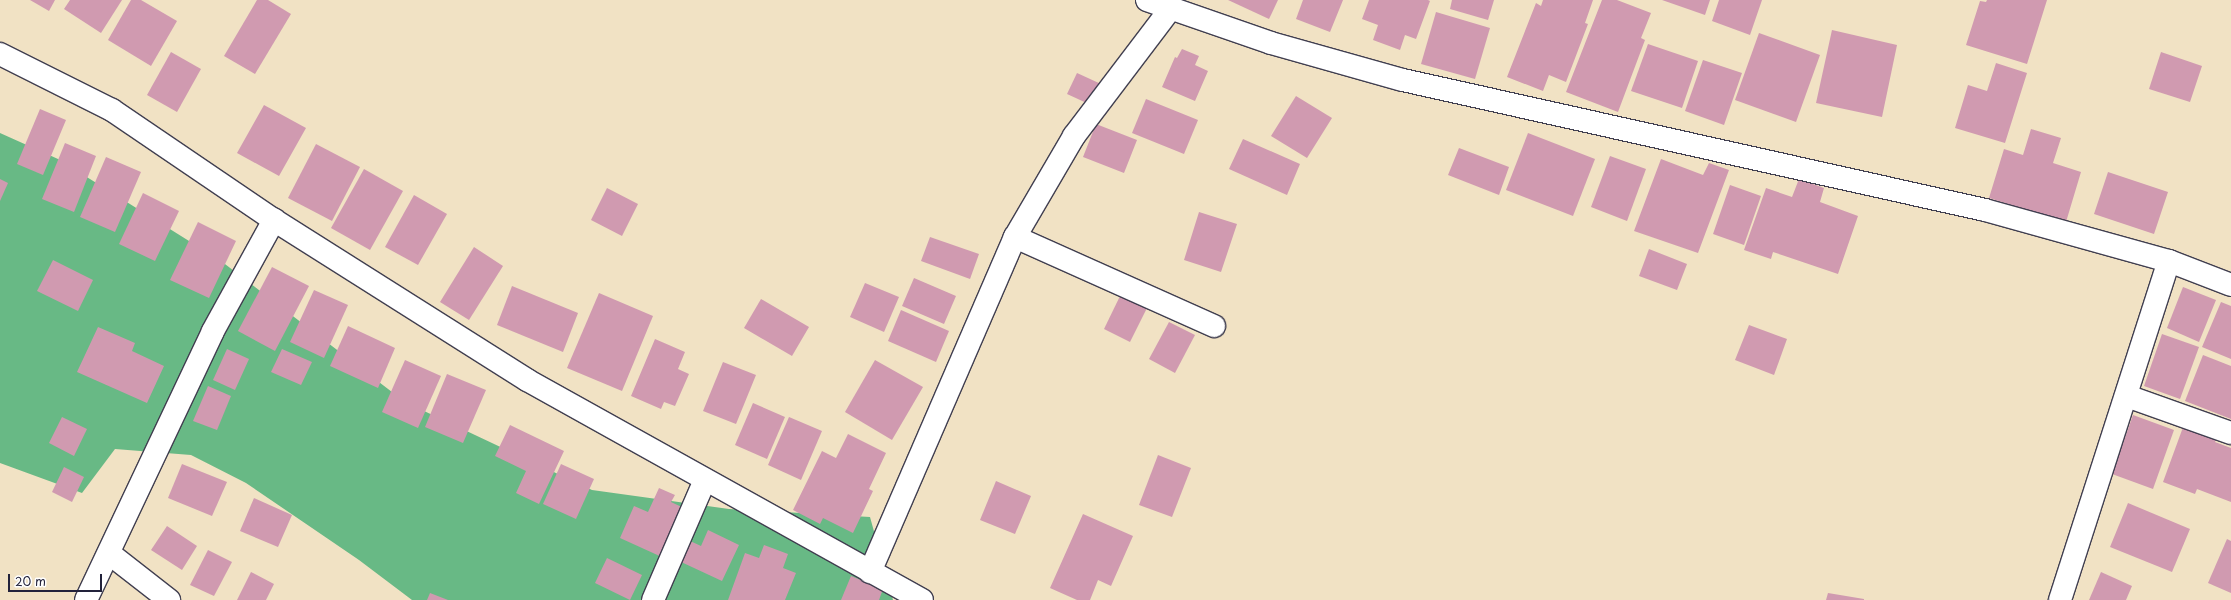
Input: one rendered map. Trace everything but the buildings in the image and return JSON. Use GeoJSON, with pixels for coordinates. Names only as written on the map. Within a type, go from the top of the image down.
{"type":"FeatureCollection","features":[{"type":"Feature","properties":{"kind":"street"},"geometry":{"type":"LineString","coordinates":[[1147,0],[1271,43],[1403,80],[1984,210],[2169,261],[2231,285]]}},
{"type":"Feature","properties":{"kind":"street"},"geometry":{"type":"LineString","coordinates":[[870,572],[1015,237],[1074,136],[1172,8]]}},
{"type":"Feature","properties":{"kind":"street"},"geometry":{"type":"LineString","coordinates":[[0,54],[112,110],[274,220],[526,380],[922,600]]}},
{"type":"Feature","properties":{"kind":"street"},"geometry":{"type":"LineString","coordinates":[[86,600],[110,554],[166,427],[213,331],[274,220]]}},
{"type":"Feature","properties":{"kind":"street"},"geometry":{"type":"LineString","coordinates":[[1015,237],[1214,326]]}},
{"type":"Feature","properties":{"kind":"street"},"geometry":{"type":"LineString","coordinates":[[2060,600],[2127,396],[2169,261]]}},
{"type":"Feature","properties":{"kind":"street"},"geometry":{"type":"LineString","coordinates":[[2127,396],[2231,433]]}},
{"type":"Feature","properties":{"kind":"street"},"geometry":{"type":"LineString","coordinates":[[653,600],[705,480]]}},
{"type":"Feature","properties":{"kind":"street"},"geometry":{"type":"LineString","coordinates":[[110,554],[169,600]]}},
{"type":"Feature","properties":{"kind":"green space"},"geometry":{"type":"Polygon","coordinates":[[[0,133],[58,159],[221,261],[405,402],[592,490],[729,509],[870,517],[893,600],[412,600],[359,560],[246,483],[191,455],[115,449],[82,493],[0,463],[0,133]]]}}]}
